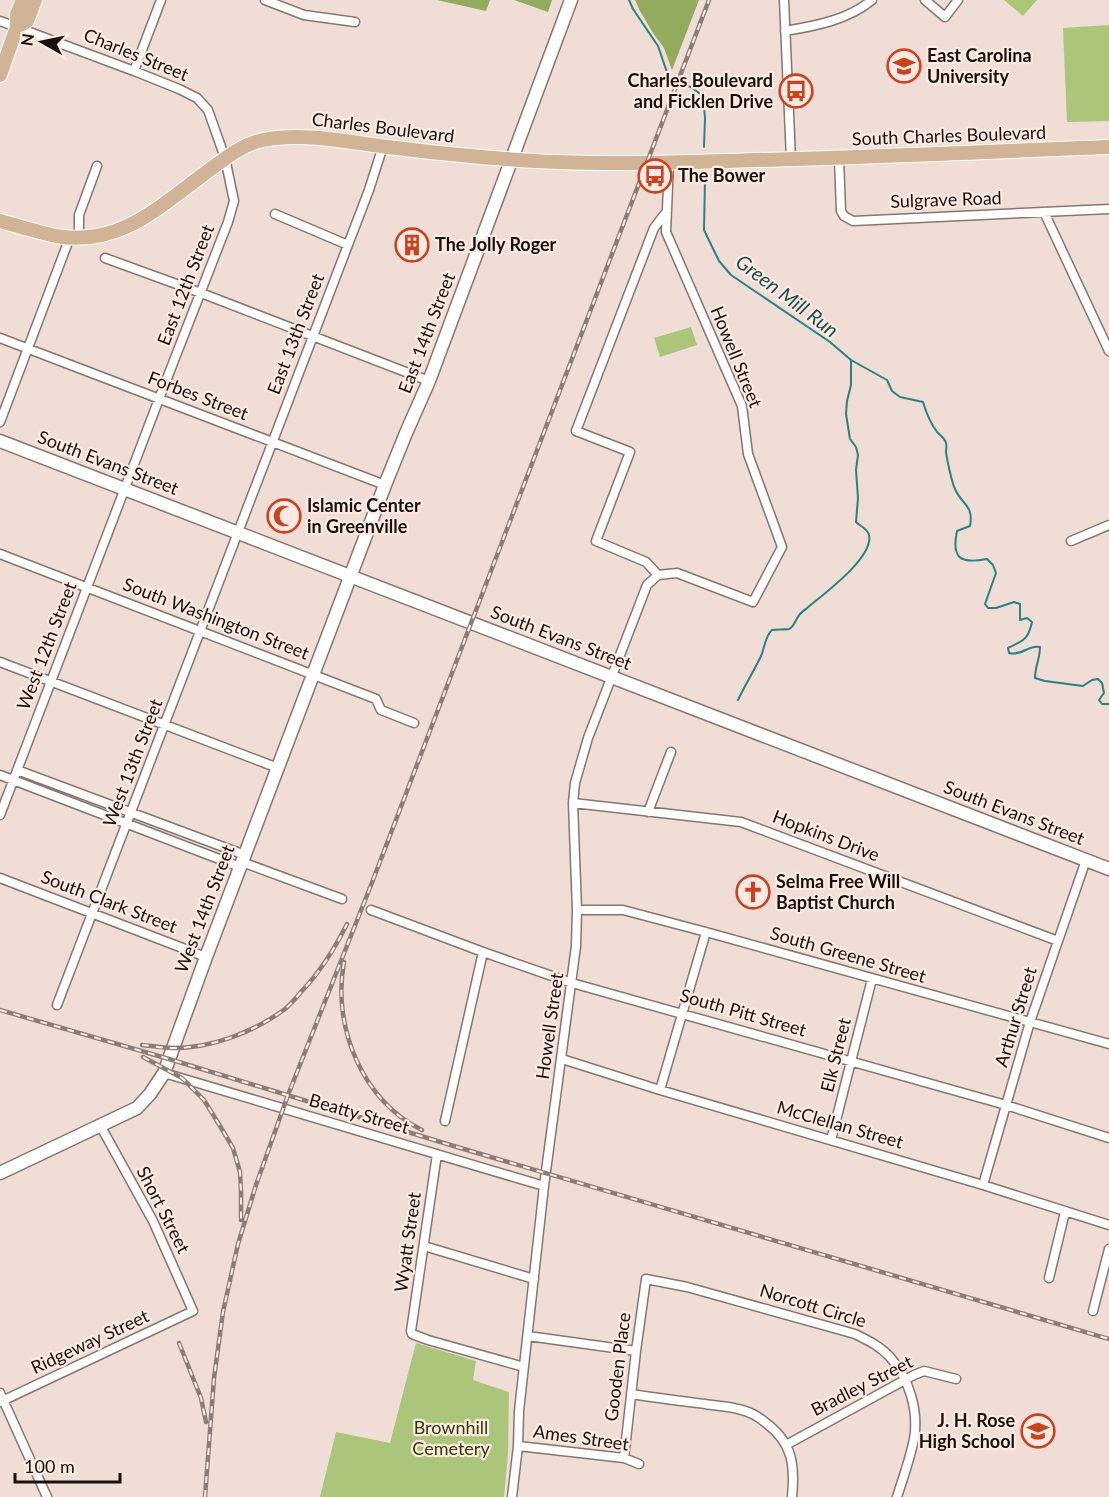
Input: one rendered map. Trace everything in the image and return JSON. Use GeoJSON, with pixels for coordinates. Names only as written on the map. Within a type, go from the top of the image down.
{"type":"FeatureCollection","features":[{"type":"Feature","properties":{"kind":"main road"},"geometry":{"type":"LineString","coordinates":[[0,75],[17,27],[17,14],[23,0]]}},
{"type":"Feature","properties":{"kind":"main road"},"geometry":{"type":"LineString","coordinates":[[17,27],[27,21],[35,0]]}},
{"type":"Feature","properties":{"kind":"main road","name":"Charles Boulevard"},"geometry":{"type":"LineString","coordinates":[[0,221],[55,236],[74,237],[110,233],[143,219],[244,146],[260,141],[303,136],[510,160],[669,164],[791,159]]}},
{"type":"Feature","properties":{"kind":"main road","name":"South Charles Boulevard"},"geometry":{"type":"LineString","coordinates":[[791,159],[1109,147]]}},
{"type":"Feature","properties":{"kind":"street"},"geometry":{"type":"LineString","coordinates":[[134,71],[161,0]]}},
{"type":"Feature","properties":{"kind":"street"},"geometry":{"type":"LineString","coordinates":[[265,0],[304,15],[355,22]]}},
{"type":"Feature","properties":{"kind":"street","name":"East 14th Street"},"geometry":{"type":"LineString","coordinates":[[351,576],[385,485],[429,381],[571,0]]}},
{"type":"Feature","properties":{"kind":"street"},"geometry":{"type":"LineString","coordinates":[[784,0],[791,159]]}},
{"type":"Feature","properties":{"kind":"street"},"geometry":{"type":"LineString","coordinates":[[785,31],[832,21],[862,8],[872,0]]}},
{"type":"Feature","properties":{"kind":"street"},"geometry":{"type":"LineString","coordinates":[[925,0],[945,17],[958,0]]}},
{"type":"Feature","properties":{"kind":"street","name":"Charles Street"},"geometry":{"type":"LineString","coordinates":[[0,21],[178,88],[197,98],[208,110],[225,158]]}},
{"type":"Feature","properties":{"kind":"street","name":"East 13th Street"},"geometry":{"type":"LineString","coordinates":[[238,532],[369,190],[383,146]]}},
{"type":"Feature","properties":{"kind":"street","name":"East 12th Street"},"geometry":{"type":"LineString","coordinates":[[124,488],[228,222],[234,201],[225,158]]}},
{"type":"Feature","properties":{"kind":"street","name":"Sulgrave Road"},"geometry":{"type":"LineString","coordinates":[[839,158],[841,210],[844,216],[853,220],[1109,209]]}},
{"type":"Feature","properties":{"kind":"street","name":"Howell Street"},"geometry":{"type":"LineString","coordinates":[[512,1497],[518,1446],[519,1411],[544,1186],[576,946],[573,803],[579,763],[647,585],[658,575],[677,573],[753,602],[782,547],[748,454],[742,406],[666,232],[669,164]]}},
{"type":"Feature","properties":{"kind":"street"},"geometry":{"type":"LineString","coordinates":[[0,422],[74,237],[79,215],[97,166]]}},
{"type":"Feature","properties":{"kind":"street"},"geometry":{"type":"LineString","coordinates":[[658,575],[646,562],[596,541],[630,452],[576,430],[654,228],[667,211]]}},
{"type":"Feature","properties":{"kind":"street"},"geometry":{"type":"LineString","coordinates":[[1044,212],[1109,351]]}},
{"type":"Feature","properties":{"kind":"street"},"geometry":{"type":"LineString","coordinates":[[275,214],[348,244]]}},
{"type":"Feature","properties":{"kind":"street"},"geometry":{"type":"LineString","coordinates":[[651,236],[666,232]]}},
{"type":"Feature","properties":{"kind":"street"},"geometry":{"type":"LineString","coordinates":[[105,258],[201,292],[429,381]]}},
{"type":"Feature","properties":{"kind":"street","name":"Forbes Street"},"geometry":{"type":"LineString","coordinates":[[0,338],[385,485]]}},
{"type":"Feature","properties":{"kind":"street","name":"South Evans Street"},"geometry":{"type":"LineString","coordinates":[[0,441],[1109,869]]}},
{"type":"Feature","properties":{"kind":"street","name":"West 12th Street"},"geometry":{"type":"LineString","coordinates":[[0,815],[124,488]]}},
{"type":"Feature","properties":{"kind":"street"},"geometry":{"type":"LineString","coordinates":[[1071,541],[1109,525]]}},
{"type":"Feature","properties":{"kind":"street","name":"West 13th Street"},"geometry":{"type":"LineString","coordinates":[[57,1005],[238,532]]}},
{"type":"Feature","properties":{"kind":"street","name":"South Washington Street"},"geometry":{"type":"LineString","coordinates":[[0,554],[376,699],[381,710],[414,723]]}},
{"type":"Feature","properties":{"kind":"street","name":"West 14th Street"},"geometry":{"type":"LineString","coordinates":[[0,1173],[137,1108],[164,1073],[351,576]]}},
{"type":"Feature","properties":{"kind":"street"},"geometry":{"type":"LineString","coordinates":[[0,662],[278,768]]}},
{"type":"Feature","properties":{"kind":"street"},"geometry":{"type":"LineString","coordinates":[[648,812],[671,752]]}},
{"type":"Feature","properties":{"kind":"street"},"geometry":{"type":"LineString","coordinates":[[17,770],[131,812],[242,861]]}},
{"type":"Feature","properties":{"kind":"street"},"geometry":{"type":"LineString","coordinates":[[0,775],[127,824],[242,861],[342,899]]}},
{"type":"Feature","properties":{"kind":"street","name":"Hopkins Drive"},"geometry":{"type":"LineString","coordinates":[[573,803],[741,822],[1058,942]]}},
{"type":"Feature","properties":{"kind":"street","name":"Arthur Street"},"geometry":{"type":"LineString","coordinates":[[983,1185],[1030,1022],[1086,860]]}},
{"type":"Feature","properties":{"kind":"street","name":"South Clark Street"},"geometry":{"type":"LineString","coordinates":[[0,878],[206,957]]}},
{"type":"Feature","properties":{"kind":"street","name":"South Pitt Street"},"geometry":{"type":"LineString","coordinates":[[372,910],[572,983],[1006,1105],[1109,1138]]}},
{"type":"Feature","properties":{"kind":"street","name":"South Greene Street"},"geometry":{"type":"LineString","coordinates":[[577,910],[623,910],[1109,1044]]}},
{"type":"Feature","properties":{"kind":"street"},"geometry":{"type":"LineString","coordinates":[[660,1090],[706,932]]}},
{"type":"Feature","properties":{"kind":"street"},"geometry":{"type":"LineString","coordinates":[[445,1121],[483,952]]}},
{"type":"Feature","properties":{"kind":"street","name":"Elk Street"},"geometry":{"type":"LineString","coordinates":[[831,1140],[872,979]]}},
{"type":"Feature","properties":{"kind":"street","name":"McClellan Street"},"geometry":{"type":"LineString","coordinates":[[562,1059],[1109,1225]]}},
{"type":"Feature","properties":{"kind":"street","name":"Beatty Street"},"geometry":{"type":"LineString","coordinates":[[164,1073],[544,1186]]}},
{"type":"Feature","properties":{"kind":"street","name":"Short Street"},"geometry":{"type":"LineString","coordinates":[[100,1125],[153,1221],[193,1311]]}},
{"type":"Feature","properties":{"kind":"street","name":"Wyatt Street"},"geometry":{"type":"LineString","coordinates":[[437,1154],[412,1334],[524,1367]]}},
{"type":"Feature","properties":{"kind":"street"},"geometry":{"type":"LineString","coordinates":[[1049,1278],[1065,1212]]}},
{"type":"Feature","properties":{"kind":"street"},"geometry":{"type":"LineString","coordinates":[[423,1246],[534,1279]]}},
{"type":"Feature","properties":{"kind":"street"},"geometry":{"type":"LineString","coordinates":[[1093,1311],[1109,1249]]}},
{"type":"Feature","properties":{"kind":"street","name":"Gooden Place"},"geometry":{"type":"LineString","coordinates":[[624,1458],[646,1279]]}},
{"type":"Feature","properties":{"kind":"street","name":"Norcott Circle"},"geometry":{"type":"LineString","coordinates":[[646,1279],[687,1287],[855,1334],[873,1343],[890,1357],[912,1396],[916,1416],[911,1450],[897,1497]]}},
{"type":"Feature","properties":{"kind":"street","name":"Ridgeway Street"},"geometry":{"type":"LineString","coordinates":[[1,1399],[193,1311]]}},
{"type":"Feature","properties":{"kind":"street"},"geometry":{"type":"LineString","coordinates":[[528,1336],[636,1351]]}},
{"type":"Feature","properties":{"kind":"street","name":"Bradley Street"},"geometry":{"type":"LineString","coordinates":[[786,1445],[924,1371],[956,1379]]}},
{"type":"Feature","properties":{"kind":"street"},"geometry":{"type":"LineString","coordinates":[[632,1394],[739,1409],[758,1416],[781,1436],[792,1459],[792,1497]]}},
{"type":"Feature","properties":{"kind":"street"},"geometry":{"type":"LineString","coordinates":[[1,1399],[47,1497]]}},
{"type":"Feature","properties":{"kind":"street","name":"Ames Street"},"geometry":{"type":"LineString","coordinates":[[518,1446],[624,1458],[639,1464]]}},
{"type":"Feature","properties":{"kind":"green space"},"geometry":{"type":"Polygon","coordinates":[[[437,0],[490,0],[486,11],[437,0]]]}},
{"type":"Feature","properties":{"kind":"green space"},"geometry":{"type":"Polygon","coordinates":[[[514,0],[552,0],[548,12],[514,0]]]}},
{"type":"Feature","properties":{"kind":"green space"},"geometry":{"type":"Polygon","coordinates":[[[635,0],[699,0],[672,70],[664,48],[635,0]]]}},
{"type":"Feature","properties":{"kind":"green space"},"geometry":{"type":"Polygon","coordinates":[[[1004,0],[1037,0],[1023,16],[1004,0]]]}},
{"type":"Feature","properties":{"kind":"green space"},"geometry":{"type":"Polygon","coordinates":[[[1109,25],[1109,121],[1067,122],[1063,28],[1109,25]]]}},
{"type":"Feature","properties":{"kind":"green space"},"geometry":{"type":"Polygon","coordinates":[[[691,327],[697,345],[660,357],[654,338],[691,327]]]}},
{"type":"Feature","properties":{"kind":"green space","name":"Brownhill Cemetery"},"geometry":{"type":"Polygon","coordinates":[[[416,1343],[476,1361],[473,1380],[509,1392],[508,1455],[504,1497],[320,1497],[336,1432],[390,1443],[416,1343]]]}},
{"type":"Feature","properties":{"kind":"waterway","name":"Green Mill Run"},"geometry":{"type":"LineString","coordinates":[[629,0],[658,46],[670,81],[691,87],[703,96],[704,147]]}},
{"type":"Feature","properties":{"kind":"waterway","name":"Green Mill Run"},"geometry":{"type":"LineString","coordinates":[[705,179],[704,230],[719,261],[731,275],[830,342],[851,360],[887,380],[892,391],[900,397],[923,402],[937,432],[944,438],[954,486],[969,509],[970,526],[957,531],[957,553],[964,560],[987,559],[993,565],[996,573],[985,604],[988,608],[1014,602],[1020,604],[1020,620],[1027,618],[1032,622],[1027,636],[1008,648],[1009,653],[1040,647],[1035,678],[1083,686],[1098,679],[1102,683],[1104,693],[1099,700],[1102,704],[1109,704]]}},
{"type":"Feature","properties":{"kind":"waterway","name":"Green Mill Run"},"geometry":{"type":"LineString","coordinates":[[738,700],[761,656],[770,632],[791,628],[802,611],[855,565],[864,554],[868,544],[869,535],[866,529],[856,522],[858,455],[850,439],[846,414],[851,385],[851,360]]}},
{"type":"Feature","properties":{"kind":"railway"},"geometry":{"type":"LineString","coordinates":[[205,1497],[214,1378],[223,1312],[238,1244],[256,1185],[288,1095],[373,880],[709,0]]}},
{"type":"Feature","properties":{"kind":"railway"},"geometry":{"type":"LineString","coordinates":[[142,1045],[174,1048],[203,1045],[218,1042],[260,1025],[285,1009],[315,976],[347,924]]}},
{"type":"Feature","properties":{"kind":"railway"},"geometry":{"type":"LineString","coordinates":[[344,962],[341,986],[343,1011],[356,1059],[368,1081],[383,1101],[401,1117],[422,1130]]}},
{"type":"Feature","properties":{"kind":"railway"},"geometry":{"type":"LineString","coordinates":[[0,1010],[1109,1339]]}},
{"type":"Feature","properties":{"kind":"railway"},"geometry":{"type":"LineString","coordinates":[[143,1057],[182,1078],[204,1100],[220,1126],[233,1148],[240,1172],[241,1220]]}},
{"type":"Feature","properties":{"kind":"railway"},"geometry":{"type":"LineString","coordinates":[[179,1343],[201,1398],[206,1422]]}},
{"type":"Feature","properties":{"kind":"place","name":"East Carolina University"},"geometry":{"type":"Point","coordinates":[904,66]}},
{"type":"Feature","properties":{"kind":"place","name":"Charles Boulevard and Ficklen Drive"},"geometry":{"type":"Point","coordinates":[796,91]}},
{"type":"Feature","properties":{"kind":"place","name":"The Bower"},"geometry":{"type":"Point","coordinates":[655,176]}},
{"type":"Feature","properties":{"kind":"place","name":"The Jolly Roger"},"geometry":{"type":"Point","coordinates":[412,245]}},
{"type":"Feature","properties":{"kind":"place","name":"Islamic Center in Greenville"},"geometry":{"type":"Point","coordinates":[284,516]}},
{"type":"Feature","properties":{"kind":"place","name":"Selma Free Will Baptist Church"},"geometry":{"type":"Point","coordinates":[753,892]}},
{"type":"Feature","properties":{"kind":"place","name":"J. H. Rose High School"},"geometry":{"type":"Point","coordinates":[1038,1431]}}]}
